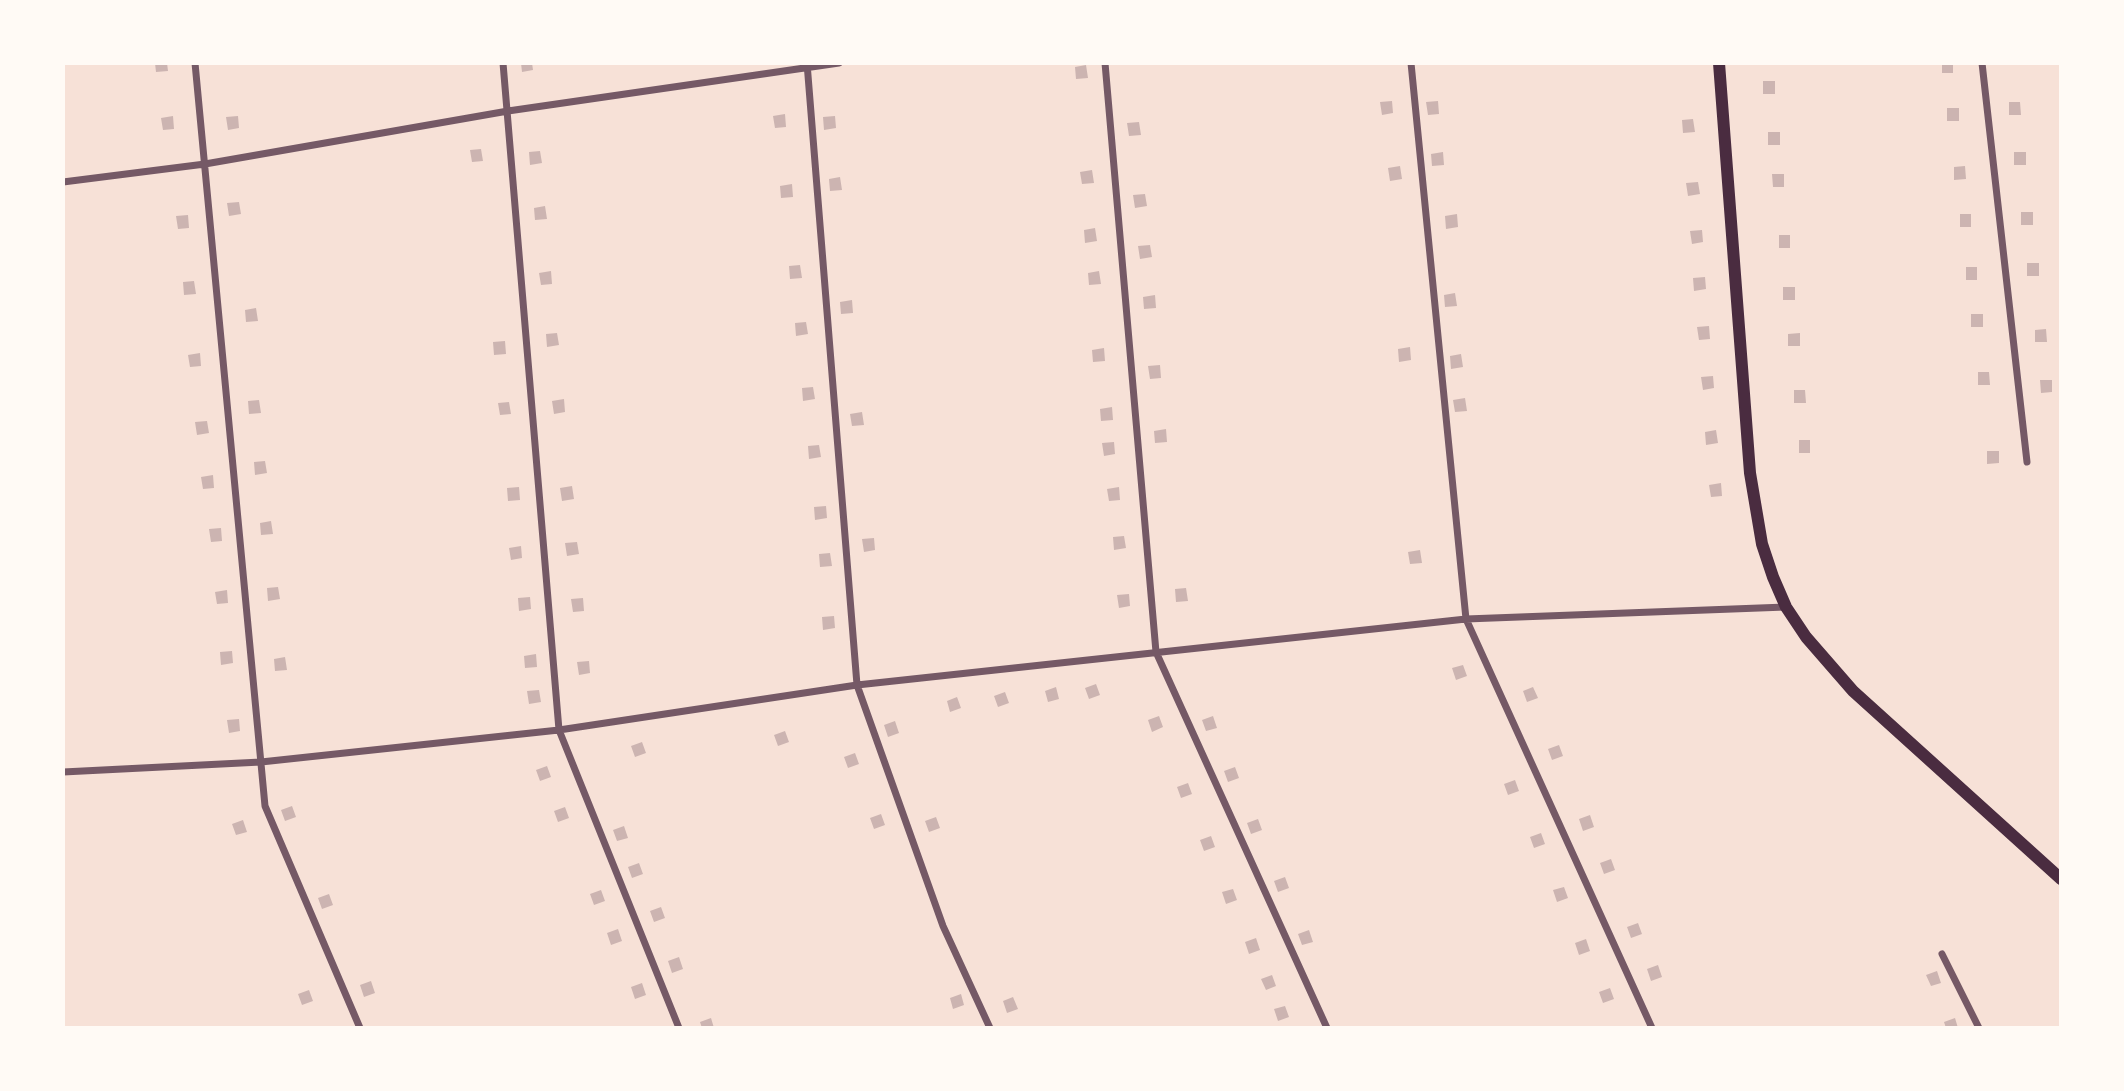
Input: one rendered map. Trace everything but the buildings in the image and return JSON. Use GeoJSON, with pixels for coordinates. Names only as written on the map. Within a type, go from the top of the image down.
{"type":"FeatureCollection","features":[{"type":"Feature","properties":{"kind":"main road"},"geometry":{"type":"LineString","coordinates":[[1719,63],[1752,485],[1762,544],[1786,607],[1806,636],[1853,691],[2061,879]]}},
{"type":"Feature","properties":{"kind":"street"},"geometry":{"type":"LineString","coordinates":[[195,63],[265,806],[360,1028]]}},
{"type":"Feature","properties":{"kind":"street"},"geometry":{"type":"LineString","coordinates":[[503,63],[559,730],[679,1028]]}},
{"type":"Feature","properties":{"kind":"street"},"geometry":{"type":"LineString","coordinates":[[63,182],[205,164],[508,111],[808,65],[839,63]]}},
{"type":"Feature","properties":{"kind":"street"},"geometry":{"type":"LineString","coordinates":[[1105,63],[1156,652],[1327,1028]]}},
{"type":"Feature","properties":{"kind":"street"},"geometry":{"type":"LineString","coordinates":[[1411,63],[1466,619],[1651,1028]]}},
{"type":"Feature","properties":{"kind":"street"},"geometry":{"type":"LineString","coordinates":[[1982,63],[2027,462]]}},
{"type":"Feature","properties":{"kind":"street"},"geometry":{"type":"LineString","coordinates":[[808,65],[858,685],[943,926],[990,1028]]}},
{"type":"Feature","properties":{"kind":"street"},"geometry":{"type":"LineString","coordinates":[[63,772],[261,762],[559,730],[858,685],[1466,619],[1786,607]]}},
{"type":"Feature","properties":{"kind":"street"},"geometry":{"type":"LineString","coordinates":[[1942,954],[1979,1028]]}}]}
